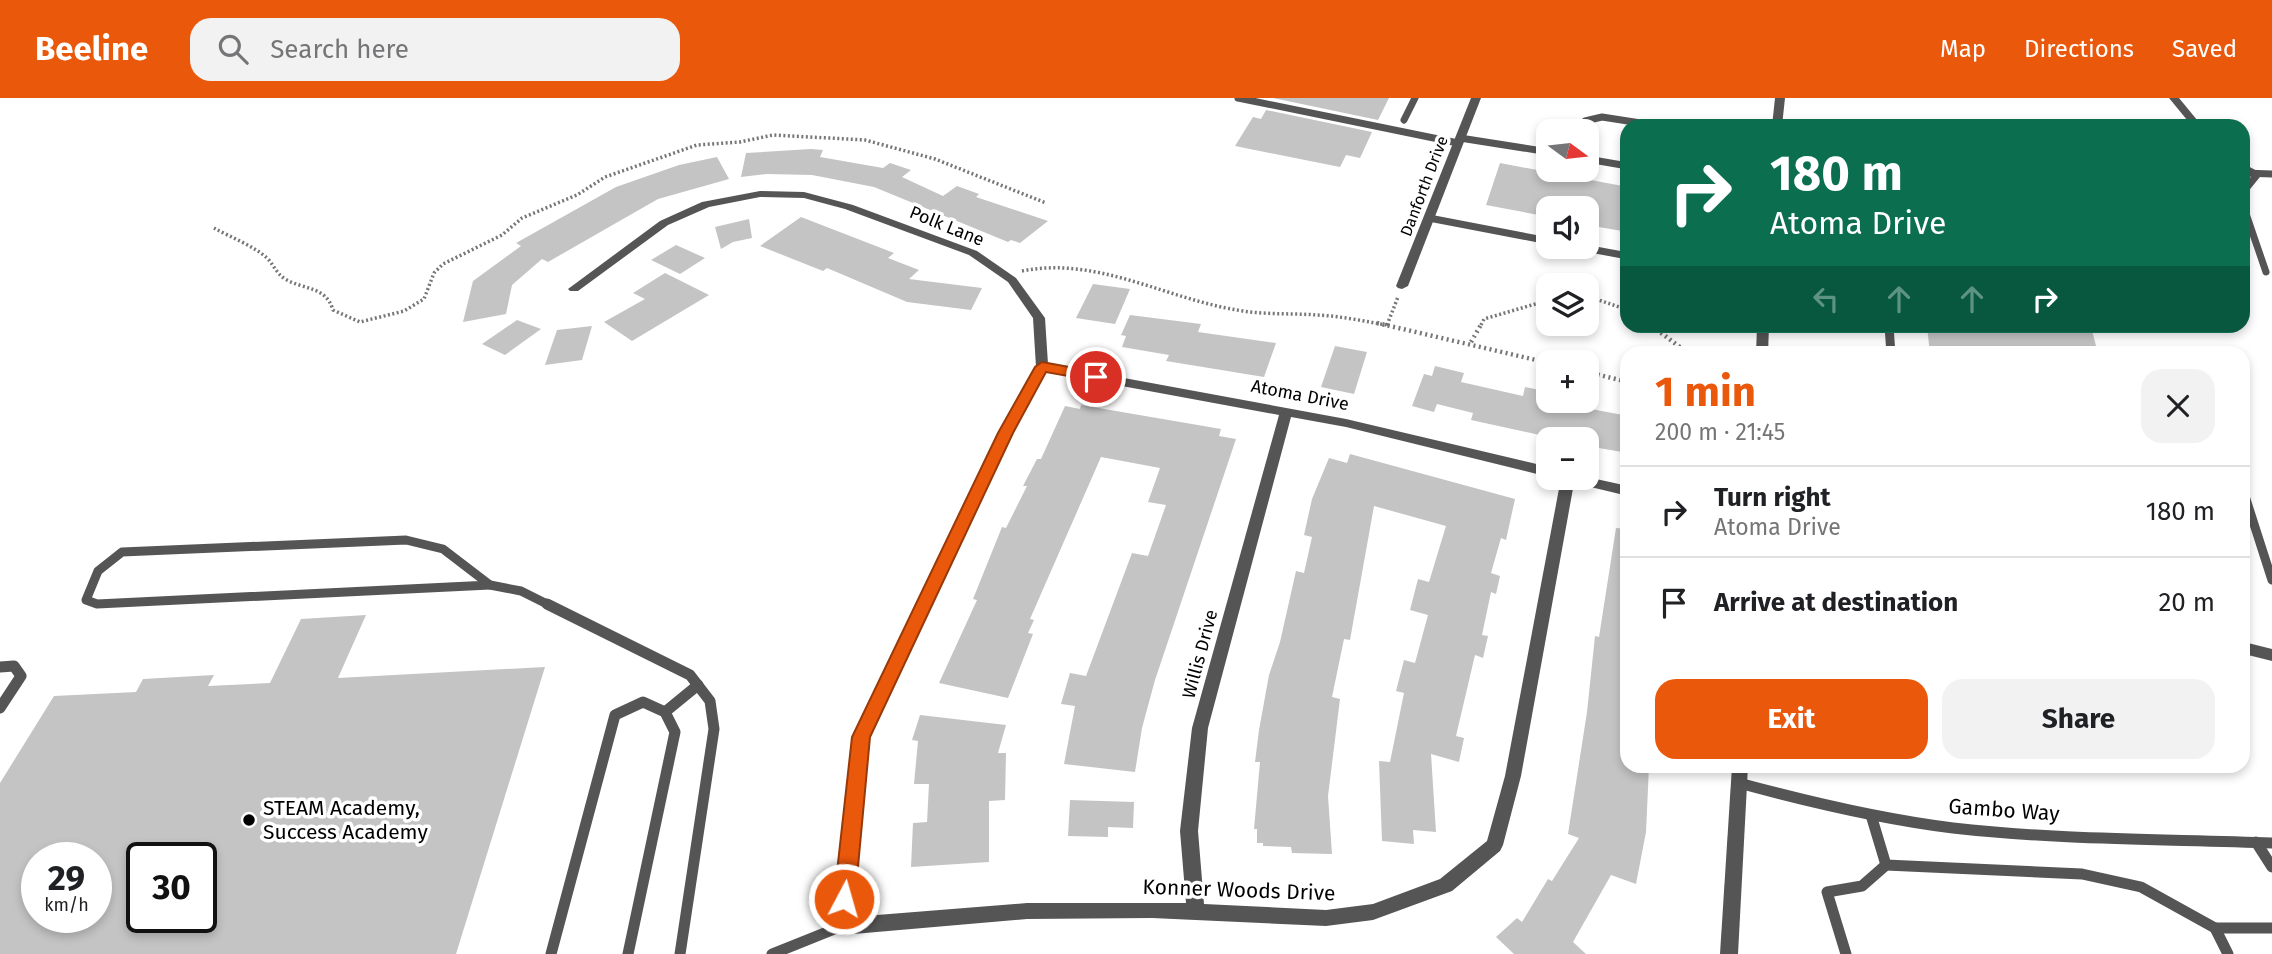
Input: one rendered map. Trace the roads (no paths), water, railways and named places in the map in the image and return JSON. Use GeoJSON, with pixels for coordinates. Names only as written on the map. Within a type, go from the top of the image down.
{"type":"FeatureCollection","features":[{"type":"Feature","properties":{"kind":"street","name":"Danforth Drive"},"geometry":{"type":"LineString","coordinates":[[1402,286],[1476,98]]}},
{"type":"Feature","properties":{"kind":"street"},"geometry":{"type":"LineString","coordinates":[[1778,119],[1780,98]]}},
{"type":"Feature","properties":{"kind":"street"},"geometry":{"type":"LineString","coordinates":[[2174,98],[2191,119]]}},
{"type":"Feature","properties":{"kind":"street"},"geometry":{"type":"LineString","coordinates":[[2250,171],[2257,175]]}},
{"type":"Feature","properties":{"kind":"street","name":"Polk Lane"},"geometry":{"type":"LineString","coordinates":[[575,289],[664,223],[706,204],[760,194],[804,195],[849,207],[974,253],[1012,280],[1039,318],[1042,367]]}},
{"type":"Feature","properties":{"kind":"street"},"geometry":{"type":"LineString","coordinates":[[842,926],[861,737],[994,458],[1042,367]]}},
{"type":"Feature","properties":{"kind":"street","name":"Atoma Drive"},"geometry":{"type":"LineString","coordinates":[[1042,367],[1346,423],[1536,469]]}},
{"type":"Feature","properties":{"kind":"street","name":"Willis Drive"},"geometry":{"type":"LineString","coordinates":[[1195,912],[1189,831],[1200,728],[1286,412]]}},
{"type":"Feature","properties":{"kind":"street"},"geometry":{"type":"LineString","coordinates":[[1599,484],[1620,489]]}},
{"type":"Feature","properties":{"kind":"street","name":"Konner Woods Drive"},"geometry":{"type":"LineString","coordinates":[[842,926],[1027,911],[1195,912],[1326,918],[1373,912],[1446,885],[1494,845],[1513,776],[1568,490]]}},
{"type":"Feature","properties":{"kind":"street"},"geometry":{"type":"LineString","coordinates":[[2250,650],[2272,655]]}},
{"type":"Feature","properties":{"kind":"street"},"geometry":{"type":"LineString","coordinates":[[1729,954],[1739,775]]}},
{"type":"Feature","properties":{"kind":"lane"},"geometry":{"type":"LineString","coordinates":[[1238,98],[1459,141],[1536,150]]}},
{"type":"Feature","properties":{"kind":"lane"},"geometry":{"type":"LineString","coordinates":[[1404,120],[1415,98]]}},
{"type":"Feature","properties":{"kind":"lane"},"geometry":{"type":"LineString","coordinates":[[1594,119],[1602,117],[1620,120]]}},
{"type":"Feature","properties":{"kind":"lane"},"geometry":{"type":"LineString","coordinates":[[1600,161],[1620,165]]}},
{"type":"Feature","properties":{"kind":"lane"},"geometry":{"type":"LineString","coordinates":[[2250,174],[2272,174]]}},
{"type":"Feature","properties":{"kind":"lane"},"geometry":{"type":"LineString","coordinates":[[2257,175],[2272,181]]}},
{"type":"Feature","properties":{"kind":"lane"},"geometry":{"type":"LineString","coordinates":[[2250,184],[2257,175]]}},
{"type":"Feature","properties":{"kind":"lane"},"geometry":{"type":"LineString","coordinates":[[1429,218],[1536,239]]}},
{"type":"Feature","properties":{"kind":"lane"},"geometry":{"type":"LineString","coordinates":[[2250,225],[2266,272]]}},
{"type":"Feature","properties":{"kind":"lane"},"geometry":{"type":"LineString","coordinates":[[1599,251],[1620,255]]}},
{"type":"Feature","properties":{"kind":"lane"},"geometry":{"type":"LineString","coordinates":[[2250,512],[2272,580]]}},
{"type":"Feature","properties":{"kind":"lane"},"geometry":{"type":"LineString","coordinates":[[491,585],[443,549],[406,540],[122,552],[105,560],[87,588],[86,600],[97,604],[491,585],[521,591],[690,676],[710,701],[715,729],[680,954]]}},
{"type":"Feature","properties":{"kind":"lane"},"geometry":{"type":"LineString","coordinates":[[0,667],[14,666],[21,676],[0,708]]}},
{"type":"Feature","properties":{"kind":"lane"},"geometry":{"type":"LineString","coordinates":[[665,712],[698,685]]}},
{"type":"Feature","properties":{"kind":"lane"},"geometry":{"type":"LineString","coordinates":[[551,954],[615,715],[643,702],[665,712],[675,732],[628,954]]}},
{"type":"Feature","properties":{"kind":"lane","name":"Gambo Way"},"geometry":{"type":"LineString","coordinates":[[1739,775],[1826,808],[1912,823],[2024,832],[2272,843]]}},
{"type":"Feature","properties":{"kind":"lane"},"geometry":{"type":"LineString","coordinates":[[1871,815],[1886,865]]}},
{"type":"Feature","properties":{"kind":"lane"},"geometry":{"type":"LineString","coordinates":[[2256,842],[2272,867]]}},
{"type":"Feature","properties":{"kind":"lane"},"geometry":{"type":"LineString","coordinates":[[1846,954],[1827,892],[1862,886],[1886,865],[2082,874],[2141,887],[2215,928],[2272,928]]}},
{"type":"Feature","properties":{"kind":"lane"},"geometry":{"type":"LineString","coordinates":[[772,954],[842,926]]}},
{"type":"Feature","properties":{"kind":"lane"},"geometry":{"type":"LineString","coordinates":[[2215,928],[2228,954]]}},
{"type":"Feature","properties":{"kind":"place","name":"STEAM Academy, Success Academy"},"geometry":{"type":"Point","coordinates":[249,820]}}]}
